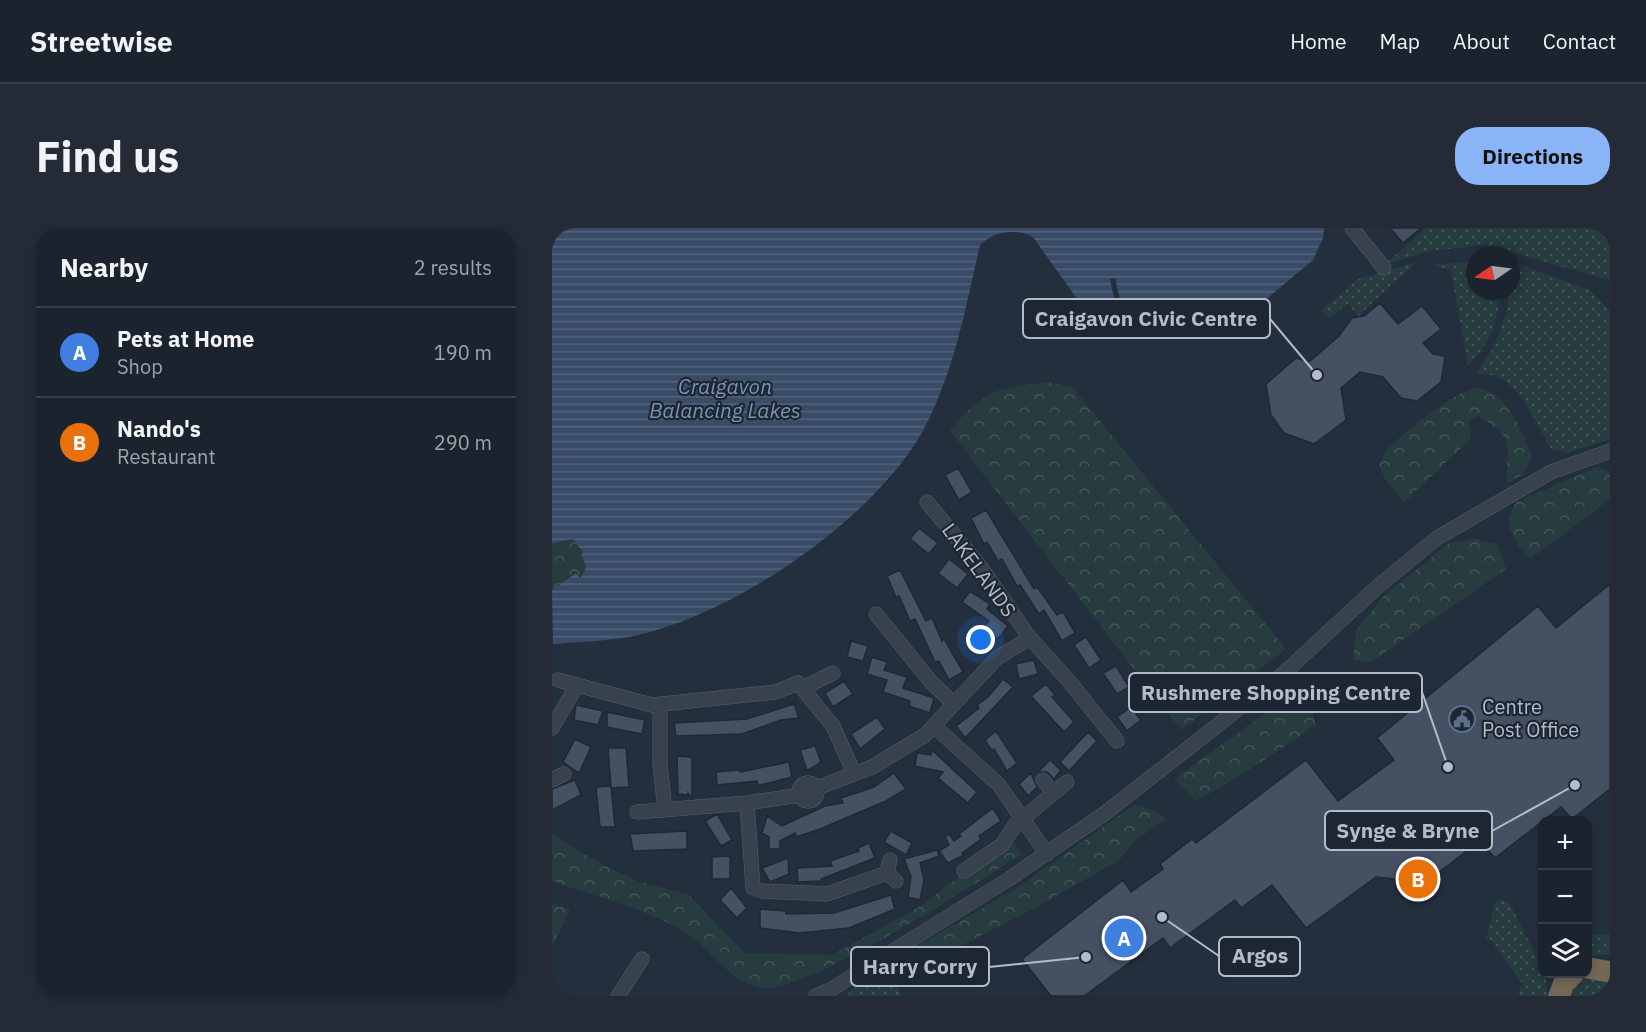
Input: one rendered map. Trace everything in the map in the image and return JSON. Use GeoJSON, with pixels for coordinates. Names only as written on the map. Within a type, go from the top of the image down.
{"type":"FeatureCollection","features":[{"type":"Feature","properties":{"kind":"highway"},"geometry":{"type":"LineString","coordinates":[[1558,996],[1564,982],[1568,978]]}},
{"type":"Feature","properties":{"kind":"street"},"geometry":{"type":"LineString","coordinates":[[1352,228],[1384,268]]}},
{"type":"Feature","properties":{"kind":"street"},"geometry":{"type":"LineString","coordinates":[[816,996],[828,993],[1047,854],[1154,777],[1283,674],[1376,588],[1437,538],[1551,472],[1610,451]]}},
{"type":"Feature","properties":{"kind":"street","name":"LAKELANDS"},"geometry":{"type":"LineString","coordinates":[[927,502],[980,566],[1030,638],[1120,744]]}},
{"type":"Feature","properties":{"kind":"street"},"geometry":{"type":"LineString","coordinates":[[876,614],[931,682],[954,704]]}},
{"type":"Feature","properties":{"kind":"street","name":"LAKELANDS"},"geometry":{"type":"LineString","coordinates":[[637,812],[747,803],[800,795],[801,786],[807,782],[813,783],[817,788],[872,767],[926,735],[997,658],[1030,638]]}},
{"type":"Feature","properties":{"kind":"street"},"geometry":{"type":"LineString","coordinates":[[803,688],[832,673]]}},
{"type":"Feature","properties":{"kind":"street"},"geometry":{"type":"LineString","coordinates":[[558,680],[576,687],[652,705],[776,692],[798,683],[833,726],[854,773]]}},
{"type":"Feature","properties":{"kind":"street"},"geometry":{"type":"LineString","coordinates":[[552,728],[576,687]]}},
{"type":"Feature","properties":{"kind":"street"},"geometry":{"type":"LineString","coordinates":[[660,704],[660,764],[665,810]]}},
{"type":"Feature","properties":{"kind":"street"},"geometry":{"type":"LineString","coordinates":[[934,726],[999,785],[1047,854]]}},
{"type":"Feature","properties":{"kind":"street"},"geometry":{"type":"LineString","coordinates":[[1043,780],[1053,793]]}},
{"type":"Feature","properties":{"kind":"street"},"geometry":{"type":"LineString","coordinates":[[964,871],[1002,845],[1023,818],[1067,782]]}},
{"type":"Feature","properties":{"kind":"street"},"geometry":{"type":"LineString","coordinates":[[747,803],[753,888],[762,891],[828,894],[891,871]]}},
{"type":"Feature","properties":{"kind":"street"},"geometry":{"type":"LineString","coordinates":[[618,996],[642,959]]}},
{"type":"Feature","properties":{"kind":"green space"},"geometry":{"type":"Polygon","coordinates":[[[1426,228],[1610,228],[1610,280],[1520,255],[1520,246],[1466,246],[1429,251],[1384,265],[1426,228]]]}},
{"type":"Feature","properties":{"kind":"green space"},"geometry":{"type":"Polygon","coordinates":[[[1417,262],[1358,316],[1348,304],[1328,318],[1321,310],[1358,279],[1417,262]]]}},
{"type":"Feature","properties":{"kind":"green space"},"geometry":{"type":"Polygon","coordinates":[[[1466,262],[1466,300],[1500,300],[1488,340],[1468,365],[1451,270],[1431,265],[1466,262]]]}},
{"type":"Feature","properties":{"kind":"green space"},"geometry":{"type":"Polygon","coordinates":[[[1520,265],[1590,290],[1610,311],[1610,439],[1567,453],[1552,450],[1531,412],[1514,389],[1491,375],[1476,373],[1493,347],[1508,300],[1520,300],[1520,265]]]}},
{"type":"Feature","properties":{"kind":"green space"},"geometry":{"type":"Polygon","coordinates":[[[1048,382],[1073,388],[1286,649],[1181,730],[950,431],[972,406],[993,393],[1048,382]]]}},
{"type":"Feature","properties":{"kind":"green space"},"geometry":{"type":"Polygon","coordinates":[[[1479,388],[1499,398],[1518,424],[1532,455],[1524,474],[1507,483],[1508,451],[1504,437],[1499,430],[1478,416],[1469,420],[1470,439],[1404,503],[1385,479],[1379,465],[1385,452],[1406,432],[1444,403],[1469,390],[1479,388]]]}},
{"type":"Feature","properties":{"kind":"green space"},"geometry":{"type":"Polygon","coordinates":[[[1597,467],[1610,472],[1610,499],[1530,559],[1514,539],[1509,525],[1512,510],[1517,502],[1597,467]]]}},
{"type":"Feature","properties":{"kind":"green space"},"geometry":{"type":"Polygon","coordinates":[[[573,539],[583,552],[581,556],[585,565],[584,572],[580,578],[575,573],[552,590],[552,543],[573,539]]]}},
{"type":"Feature","properties":{"kind":"green space"},"geometry":{"type":"Polygon","coordinates":[[[1476,539],[1497,544],[1506,569],[1371,662],[1353,660],[1356,631],[1382,598],[1449,543],[1476,539]]]}},
{"type":"Feature","properties":{"kind":"green space"},"geometry":{"type":"Polygon","coordinates":[[[1298,693],[1310,705],[1316,725],[1249,770],[1196,801],[1174,779],[1263,715],[1298,693]]]}},
{"type":"Feature","properties":{"kind":"green space"},"geometry":{"type":"Polygon","coordinates":[[[1134,805],[1144,807],[1167,818],[1137,839],[1118,861],[1029,911],[917,968],[908,951],[1017,888],[1134,805]]]}},
{"type":"Feature","properties":{"kind":"green space"},"geometry":{"type":"Polygon","coordinates":[[[552,834],[601,864],[639,882],[688,894],[744,953],[832,955],[921,906],[957,878],[1014,843],[1021,854],[931,911],[850,956],[782,986],[760,988],[738,978],[690,936],[665,921],[552,881],[552,834]]]}},
{"type":"Feature","properties":{"kind":"green space"},"geometry":{"type":"Polygon","coordinates":[[[1501,899],[1510,904],[1538,960],[1538,978],[1546,978],[1547,996],[1521,996],[1518,992],[1523,984],[1491,940],[1486,939],[1495,902],[1501,899]]]}},
{"type":"Feature","properties":{"kind":"green space"},"geometry":{"type":"Polygon","coordinates":[[[552,903],[570,910],[552,946],[552,903]]]}},
{"type":"Feature","properties":{"kind":"green space"},"geometry":{"type":"Polygon","coordinates":[[[1610,934],[1610,954],[1592,956],[1592,935],[1610,934]]]}},
{"type":"Feature","properties":{"kind":"green space"},"geometry":{"type":"Polygon","coordinates":[[[908,951],[917,968],[894,980],[902,996],[846,996],[857,985],[908,951]]]}},
{"type":"Feature","properties":{"kind":"green space"},"geometry":{"type":"Polygon","coordinates":[[[1579,979],[1604,980],[1610,985],[1610,996],[1565,996],[1579,979]]]}},
{"type":"Feature","properties":{"kind":"water","name":"Craigavon Balancing Lakes"},"geometry":{"type":"Polygon","coordinates":[[[552,228],[1324,228],[1323,238],[1313,260],[1238,323],[1177,335],[1151,303],[1122,308],[1115,278],[1110,279],[1114,298],[1080,303],[1033,237],[1020,232],[1005,232],[986,240],[980,245],[952,358],[927,423],[905,458],[876,492],[841,525],[801,556],[759,584],[716,607],[674,625],[624,638],[553,644],[552,590],[576,573],[580,578],[585,567],[581,556],[583,552],[573,539],[552,543],[552,228]]]}},
{"type":"Feature","properties":{"kind":"building"},"geometry":{"type":"Polygon","coordinates":[[[1390,228],[1421,228],[1403,243],[1390,228]]]}},
{"type":"Feature","properties":{"kind":"building"},"geometry":{"type":"Polygon","coordinates":[[[1380,303],[1398,324],[1422,306],[1441,329],[1423,343],[1433,354],[1445,356],[1441,382],[1417,401],[1401,398],[1383,377],[1360,372],[1341,388],[1346,420],[1314,444],[1284,433],[1271,415],[1266,384],[1296,358],[1309,362],[1339,336],[1352,318],[1364,316],[1380,303]]]}},
{"type":"Feature","properties":{"kind":"building"},"geometry":{"type":"Polygon","coordinates":[[[958,468],[972,492],[959,500],[945,475],[958,468]]]}},
{"type":"Feature","properties":{"kind":"building"},"geometry":{"type":"Polygon","coordinates":[[[986,510],[1034,589],[1037,587],[1057,615],[1063,612],[1075,633],[1062,641],[1044,610],[1039,614],[1020,585],[1017,586],[1002,559],[998,561],[987,542],[984,544],[971,518],[986,510]]]}},
{"type":"Feature","properties":{"kind":"building"},"geometry":{"type":"Polygon","coordinates":[[[919,528],[938,543],[929,554],[910,539],[919,528]]]}},
{"type":"Feature","properties":{"kind":"building"},"geometry":{"type":"Polygon","coordinates":[[[949,559],[968,574],[957,588],[938,573],[949,559]]]}},
{"type":"Feature","properties":{"kind":"building"},"geometry":{"type":"Polygon","coordinates":[[[900,570],[926,621],[932,618],[942,641],[944,639],[963,672],[949,680],[939,661],[935,662],[915,619],[910,621],[899,596],[896,597],[887,576],[900,570]]]}},
{"type":"Feature","properties":{"kind":"building"},"geometry":{"type":"Polygon","coordinates":[[[1610,584],[1610,789],[1576,816],[1569,816],[1561,807],[1549,816],[1538,816],[1538,825],[1495,858],[1480,841],[1409,895],[1395,879],[1376,877],[1306,928],[1272,885],[1241,908],[1235,900],[1170,948],[1163,938],[1084,996],[1051,996],[1022,959],[1123,880],[1131,892],[1163,869],[1160,864],[1192,839],[1196,843],[1306,760],[1338,801],[1394,760],[1377,738],[1538,606],[1556,628],[1610,584]]]}},
{"type":"Feature","properties":{"kind":"building"},"geometry":{"type":"Polygon","coordinates":[[[970,591],[990,604],[987,609],[1008,626],[998,639],[984,627],[989,621],[962,602],[970,591]]]}},
{"type":"Feature","properties":{"kind":"building"},"geometry":{"type":"Polygon","coordinates":[[[1086,637],[1101,660],[1089,668],[1074,645],[1086,637]]]}},
{"type":"Feature","properties":{"kind":"building"},"geometry":{"type":"Polygon","coordinates":[[[851,641],[868,646],[863,661],[847,657],[851,641]]]}},
{"type":"Feature","properties":{"kind":"building"},"geometry":{"type":"Polygon","coordinates":[[[872,657],[887,662],[884,670],[907,677],[903,688],[934,698],[930,713],[909,706],[910,701],[883,692],[887,680],[867,674],[872,657]]]}},
{"type":"Feature","properties":{"kind":"building"},"geometry":{"type":"Polygon","coordinates":[[[1034,660],[1038,674],[1019,679],[1016,664],[1034,660]]]}},
{"type":"Feature","properties":{"kind":"building"},"geometry":{"type":"Polygon","coordinates":[[[1116,666],[1129,687],[1117,694],[1103,673],[1116,666]]]}},
{"type":"Feature","properties":{"kind":"building"},"geometry":{"type":"Polygon","coordinates":[[[1003,679],[1013,687],[965,738],[956,726],[979,708],[977,705],[988,697],[1003,679]]]}},
{"type":"Feature","properties":{"kind":"building"},"geometry":{"type":"Polygon","coordinates":[[[844,681],[853,694],[833,707],[825,693],[844,681]]]}},
{"type":"Feature","properties":{"kind":"building"},"geometry":{"type":"Polygon","coordinates":[[[1046,684],[1055,695],[1052,697],[1074,722],[1064,732],[1031,696],[1046,684]]]}},
{"type":"Feature","properties":{"kind":"building"},"geometry":{"type":"Polygon","coordinates":[[[794,704],[799,718],[781,720],[742,734],[676,736],[674,723],[747,719],[794,704]]]}},
{"type":"Feature","properties":{"kind":"building"},"geometry":{"type":"Polygon","coordinates":[[[576,705],[603,711],[598,725],[574,720],[576,705]]]}},
{"type":"Feature","properties":{"kind":"building"},"geometry":{"type":"Polygon","coordinates":[[[1131,707],[1141,720],[1127,731],[1117,717],[1131,707]]]}},
{"type":"Feature","properties":{"kind":"building"},"geometry":{"type":"Polygon","coordinates":[[[607,712],[645,720],[642,734],[607,727],[607,712]]]}},
{"type":"Feature","properties":{"kind":"building"},"geometry":{"type":"Polygon","coordinates":[[[877,717],[885,729],[860,749],[851,734],[877,717]]]}},
{"type":"Feature","properties":{"kind":"building"},"geometry":{"type":"Polygon","coordinates":[[[996,731],[1017,763],[1007,771],[994,749],[992,751],[985,740],[996,731]]]}},
{"type":"Feature","properties":{"kind":"building"},"geometry":{"type":"Polygon","coordinates":[[[1088,732],[1097,741],[1069,771],[1060,762],[1088,732]]]}},
{"type":"Feature","properties":{"kind":"building"},"geometry":{"type":"Polygon","coordinates":[[[575,739],[591,747],[579,773],[563,762],[575,739]]]}},
{"type":"Feature","properties":{"kind":"building"},"geometry":{"type":"Polygon","coordinates":[[[815,746],[821,762],[807,771],[800,750],[815,746]]]}},
{"type":"Feature","properties":{"kind":"building"},"geometry":{"type":"Polygon","coordinates":[[[608,748],[626,748],[629,787],[611,788],[608,748]]]}},
{"type":"Feature","properties":{"kind":"building"},"geometry":{"type":"Polygon","coordinates":[[[932,750],[977,792],[968,803],[938,778],[943,772],[915,766],[917,753],[931,755],[932,750]]]}},
{"type":"Feature","properties":{"kind":"building"},"geometry":{"type":"Polygon","coordinates":[[[677,756],[692,757],[692,799],[688,793],[688,795],[678,794],[677,756]]]}},
{"type":"Feature","properties":{"kind":"building"},"geometry":{"type":"Polygon","coordinates":[[[1050,760],[1061,770],[1054,779],[1047,772],[1038,772],[1050,760]]]}},
{"type":"Feature","properties":{"kind":"building"},"geometry":{"type":"Polygon","coordinates":[[[789,762],[792,777],[758,785],[757,781],[717,785],[716,772],[740,770],[740,772],[789,762]]]}},
{"type":"Feature","properties":{"kind":"building"},"geometry":{"type":"Polygon","coordinates":[[[894,773],[906,789],[886,801],[820,829],[796,837],[795,833],[780,841],[780,849],[769,849],[769,837],[762,833],[767,816],[782,826],[825,806],[843,803],[841,798],[874,787],[894,773]]]}},
{"type":"Feature","properties":{"kind":"building"},"geometry":{"type":"Polygon","coordinates":[[[1031,773],[1037,787],[1028,796],[1019,784],[1031,773]]]}},
{"type":"Feature","properties":{"kind":"building"},"geometry":{"type":"Polygon","coordinates":[[[575,780],[581,795],[552,810],[552,789],[575,780]]]}},
{"type":"Feature","properties":{"kind":"building"},"geometry":{"type":"Polygon","coordinates":[[[611,786],[615,827],[600,827],[596,787],[611,786]]]}},
{"type":"Feature","properties":{"kind":"building"},"geometry":{"type":"Polygon","coordinates":[[[993,808],[1001,821],[979,836],[981,839],[962,853],[964,855],[948,863],[939,851],[949,845],[945,836],[949,834],[954,841],[961,836],[959,834],[993,808]]]}},
{"type":"Feature","properties":{"kind":"building"},"geometry":{"type":"Polygon","coordinates":[[[717,814],[732,840],[721,846],[705,821],[717,814]]]}},
{"type":"Feature","properties":{"kind":"building"},"geometry":{"type":"Polygon","coordinates":[[[687,831],[687,849],[633,851],[630,834],[687,831]]]}},
{"type":"Feature","properties":{"kind":"building"},"geometry":{"type":"Polygon","coordinates":[[[891,831],[912,843],[906,855],[884,842],[891,831]]]}},
{"type":"Feature","properties":{"kind":"building"},"geometry":{"type":"Polygon","coordinates":[[[869,843],[875,858],[821,879],[821,881],[798,882],[797,868],[832,866],[830,861],[859,851],[858,848],[869,843]]]}},
{"type":"Feature","properties":{"kind":"building"},"geometry":{"type":"Polygon","coordinates":[[[937,850],[939,856],[920,863],[924,880],[920,900],[908,897],[911,876],[904,859],[937,850]]]}},
{"type":"Feature","properties":{"kind":"building"},"geometry":{"type":"Polygon","coordinates":[[[730,856],[730,879],[712,879],[712,857],[730,856]]]}},
{"type":"Feature","properties":{"kind":"building"},"geometry":{"type":"Polygon","coordinates":[[[788,858],[789,874],[770,882],[762,868],[788,858]]]}},
{"type":"Feature","properties":{"kind":"building"},"geometry":{"type":"Polygon","coordinates":[[[731,888],[747,908],[737,918],[720,900],[731,888]]]}},
{"type":"Feature","properties":{"kind":"building"},"geometry":{"type":"Polygon","coordinates":[[[891,895],[895,909],[849,928],[799,933],[760,928],[760,909],[786,911],[786,914],[834,913],[891,895]]]}},
{"type":"Feature","properties":{"kind":"place","name":"Craigavon Civic Centre"},"geometry":{"type":"Point","coordinates":[1317,375]}},
{"type":"Feature","properties":{"kind":"place","name":"Centre Post Office"},"geometry":{"type":"Point","coordinates":[1462,719]}},
{"type":"Feature","properties":{"kind":"place","name":"Rushmere Shopping Centre"},"geometry":{"type":"Point","coordinates":[1448,767]}},
{"type":"Feature","properties":{"kind":"place","name":"Synge & Bryne"},"geometry":{"type":"Point","coordinates":[1575,785]}},
{"type":"Feature","properties":{"kind":"place","name":"Nando's"},"geometry":{"type":"Point","coordinates":[1418,879]}},
{"type":"Feature","properties":{"kind":"place","name":"Argos"},"geometry":{"type":"Point","coordinates":[1162,917]}},
{"type":"Feature","properties":{"kind":"place","name":"Pets at Home"},"geometry":{"type":"Point","coordinates":[1124,938]}},
{"type":"Feature","properties":{"kind":"place","name":"Harry Corry"},"geometry":{"type":"Point","coordinates":[1086,957]}}]}
